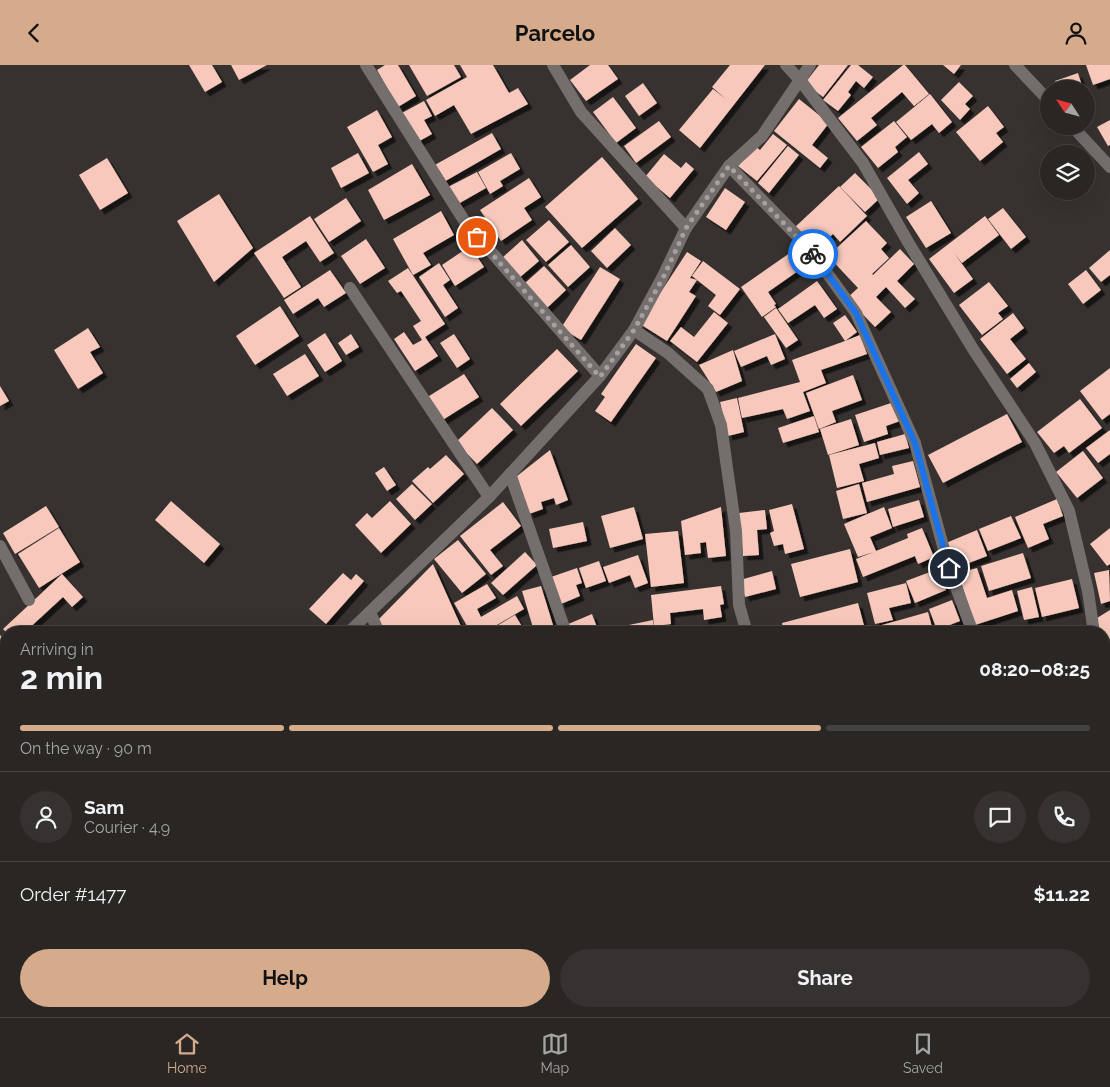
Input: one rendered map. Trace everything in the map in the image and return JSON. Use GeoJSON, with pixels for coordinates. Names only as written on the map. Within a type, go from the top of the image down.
{"type":"FeatureCollection","features":[{"type":"Feature","properties":{"kind":"street"},"geometry":{"type":"LineString","coordinates":[[366,65],[465,223],[600,377]]}},
{"type":"Feature","properties":{"kind":"street"},"geometry":{"type":"LineString","coordinates":[[553,65],[582,112],[686,228]]}},
{"type":"Feature","properties":{"kind":"street"},"geometry":{"type":"LineString","coordinates":[[786,65],[800,80],[863,163],[968,341],[1035,443],[1069,511],[1088,591],[1093,626]]}},
{"type":"Feature","properties":{"kind":"street"},"geometry":{"type":"LineString","coordinates":[[355,626],[489,497],[600,377],[634,330],[664,276],[686,228],[729,166],[762,136],[810,65]]}},
{"type":"Feature","properties":{"kind":"street"},"geometry":{"type":"LineString","coordinates":[[1015,65],[1040,91]]}},
{"type":"Feature","properties":{"kind":"street"},"geometry":{"type":"LineString","coordinates":[[1080,135],[1110,167]]}},
{"type":"Feature","properties":{"kind":"street"},"geometry":{"type":"LineString","coordinates":[[729,166],[809,248],[856,313],[915,443],[949,568],[970,626]]}},
{"type":"Feature","properties":{"kind":"street"},"geometry":{"type":"LineString","coordinates":[[350,287],[489,497]]}},
{"type":"Feature","properties":{"kind":"street"},"geometry":{"type":"LineString","coordinates":[[634,330],[668,353],[708,389],[721,425],[736,531],[739,605],[745,626]]}},
{"type":"Feature","properties":{"kind":"street"},"geometry":{"type":"LineString","coordinates":[[510,473],[564,626]]}},
{"type":"Feature","properties":{"kind":"street"},"geometry":{"type":"LineString","coordinates":[[0,547],[29,600]]}},
{"type":"Feature","properties":{"kind":"street"},"geometry":{"type":"LineString","coordinates":[[370,611],[377,626]]}},
{"type":"Feature","properties":{"kind":"building"},"geometry":{"type":"Polygon","coordinates":[[[189,65],[212,65],[222,82],[205,92],[189,65]]]}},
{"type":"Feature","properties":{"kind":"building"},"geometry":{"type":"Polygon","coordinates":[[[231,65],[267,65],[239,80],[231,65]]]}},
{"type":"Feature","properties":{"kind":"building"},"geometry":{"type":"Polygon","coordinates":[[[385,65],[398,65],[416,96],[398,107],[377,70],[385,65]]]}},
{"type":"Feature","properties":{"kind":"building"},"geometry":{"type":"Polygon","coordinates":[[[409,65],[454,65],[461,77],[427,96],[409,65]]]}},
{"type":"Feature","properties":{"kind":"building"},"geometry":{"type":"Polygon","coordinates":[[[460,65],[493,65],[509,93],[518,88],[528,104],[471,134],[454,105],[435,116],[426,100],[467,77],[460,65]]]}},
{"type":"Feature","properties":{"kind":"building"},"geometry":{"type":"Polygon","coordinates":[[[590,65],[608,65],[618,79],[586,101],[570,80],[590,65]]]}},
{"type":"Feature","properties":{"kind":"building"},"geometry":{"type":"Polygon","coordinates":[[[730,65],[765,65],[700,148],[679,130],[713,89],[726,99],[712,87],[730,65]]]}},
{"type":"Feature","properties":{"kind":"building"},"geometry":{"type":"Polygon","coordinates":[[[819,65],[848,65],[823,97],[805,83],[819,65]]]}},
{"type":"Feature","properties":{"kind":"building"},"geometry":{"type":"Polygon","coordinates":[[[851,65],[858,65],[873,77],[864,88],[856,81],[848,92],[851,95],[838,111],[823,100],[851,65]]]}},
{"type":"Feature","properties":{"kind":"building"},"geometry":{"type":"Polygon","coordinates":[[[903,65],[929,94],[914,106],[902,92],[871,118],[877,125],[857,141],[838,118],[903,65]]]}},
{"type":"Feature","properties":{"kind":"building"},"geometry":{"type":"Polygon","coordinates":[[[943,65],[961,65],[954,74],[943,65]]]}},
{"type":"Feature","properties":{"kind":"building"},"geometry":{"type":"Polygon","coordinates":[[[1086,65],[1110,65],[1110,79],[1095,84],[1095,80],[1091,80],[1086,65]]]}},
{"type":"Feature","properties":{"kind":"building"},"geometry":{"type":"Polygon","coordinates":[[[1078,73],[1080,80],[1058,80],[1078,73]]]}},
{"type":"Feature","properties":{"kind":"building"},"geometry":{"type":"Polygon","coordinates":[[[959,82],[973,96],[965,104],[970,109],[960,120],[941,100],[959,82]]]}},
{"type":"Feature","properties":{"kind":"building"},"geometry":{"type":"Polygon","coordinates":[[[643,83],[657,103],[639,116],[625,96],[643,83]]]}},
{"type":"Feature","properties":{"kind":"building"},"geometry":{"type":"Polygon","coordinates":[[[930,94],[952,122],[939,133],[932,124],[911,140],[896,122],[930,94]]]}},
{"type":"Feature","properties":{"kind":"building"},"geometry":{"type":"Polygon","coordinates":[[[613,97],[636,128],[616,143],[593,112],[613,97]]]}},
{"type":"Feature","properties":{"kind":"building"},"geometry":{"type":"Polygon","coordinates":[[[799,99],[829,123],[812,145],[828,158],[820,168],[774,131],[799,99]]]}},
{"type":"Feature","properties":{"kind":"building"},"geometry":{"type":"Polygon","coordinates":[[[424,101],[432,116],[424,120],[432,134],[416,143],[400,114],[424,101]]]}},
{"type":"Feature","properties":{"kind":"building"},"geometry":{"type":"Polygon","coordinates":[[[988,106],[1004,127],[996,133],[1003,142],[980,161],[956,132],[988,106]]]}},
{"type":"Feature","properties":{"kind":"building"},"geometry":{"type":"Polygon","coordinates":[[[377,110],[392,137],[378,145],[388,164],[373,172],[347,127],[377,110]]]}},
{"type":"Feature","properties":{"kind":"building"},"geometry":{"type":"Polygon","coordinates":[[[1110,120],[1110,145],[1108,146],[1097,127],[1110,120]]]}},
{"type":"Feature","properties":{"kind":"building"},"geometry":{"type":"Polygon","coordinates":[[[659,121],[671,137],[636,163],[624,146],[659,121]]]}},
{"type":"Feature","properties":{"kind":"building"},"geometry":{"type":"Polygon","coordinates":[[[894,121],[907,137],[895,147],[898,152],[878,168],[861,147],[894,121]]]}},
{"type":"Feature","properties":{"kind":"building"},"geometry":{"type":"Polygon","coordinates":[[[492,133],[501,149],[442,183],[433,166],[492,133]]]}},
{"type":"Feature","properties":{"kind":"building"},"geometry":{"type":"Polygon","coordinates":[[[773,134],[787,145],[757,181],[738,166],[755,146],[760,150],[773,134]]]}},
{"type":"Feature","properties":{"kind":"building"},"geometry":{"type":"Polygon","coordinates":[[[788,146],[799,155],[769,193],[758,183],[788,146]]]}},
{"type":"Feature","properties":{"kind":"building"},"geometry":{"type":"Polygon","coordinates":[[[919,152],[928,164],[908,180],[919,193],[907,204],[887,178],[919,152]]]}},
{"type":"Feature","properties":{"kind":"building"},"geometry":{"type":"Polygon","coordinates":[[[358,153],[369,173],[341,188],[331,168],[358,153]]]}},
{"type":"Feature","properties":{"kind":"building"},"geometry":{"type":"Polygon","coordinates":[[[511,153],[520,169],[500,181],[503,186],[490,194],[478,172],[511,153]]]}},
{"type":"Feature","properties":{"kind":"building"},"geometry":{"type":"Polygon","coordinates":[[[664,154],[681,168],[686,162],[694,169],[670,198],[645,177],[664,154]]]}},
{"type":"Feature","properties":{"kind":"building"},"geometry":{"type":"Polygon","coordinates":[[[602,157],[638,199],[582,248],[545,207],[602,157]]]}},
{"type":"Feature","properties":{"kind":"building"},"geometry":{"type":"Polygon","coordinates":[[[107,158],[128,193],[100,210],[79,175],[107,158]]]}},
{"type":"Feature","properties":{"kind":"building"},"geometry":{"type":"Polygon","coordinates":[[[412,164],[430,195],[384,220],[368,190],[412,164]]]}},
{"type":"Feature","properties":{"kind":"building"},"geometry":{"type":"Polygon","coordinates":[[[477,172],[486,188],[458,204],[448,187],[477,172]]]}},
{"type":"Feature","properties":{"kind":"building"},"geometry":{"type":"Polygon","coordinates":[[[855,173],[880,198],[865,212],[840,187],[855,173]]]}},
{"type":"Feature","properties":{"kind":"building"},"geometry":{"type":"Polygon","coordinates":[[[529,178],[541,197],[524,208],[532,220],[501,241],[480,210],[529,178]]]}},
{"type":"Feature","properties":{"kind":"building"},"geometry":{"type":"Polygon","coordinates":[[[839,186],[867,216],[840,242],[833,234],[815,251],[794,228],[839,186]]]}},
{"type":"Feature","properties":{"kind":"building"},"geometry":{"type":"Polygon","coordinates":[[[725,188],[745,202],[726,230],[706,217],[725,188]]]}},
{"type":"Feature","properties":{"kind":"building"},"geometry":{"type":"Polygon","coordinates":[[[219,194],[253,248],[214,282],[177,221],[219,194]]]}},
{"type":"Feature","properties":{"kind":"building"},"geometry":{"type":"Polygon","coordinates":[[[346,198],[361,221],[329,242],[314,219],[346,198]]]}},
{"type":"Feature","properties":{"kind":"building"},"geometry":{"type":"Polygon","coordinates":[[[931,201],[951,233],[926,248],[906,217],[931,201]]]}},
{"type":"Feature","properties":{"kind":"building"},"geometry":{"type":"Polygon","coordinates":[[[1003,208],[1026,237],[1011,249],[988,219],[1003,208]]]}},
{"type":"Feature","properties":{"kind":"building"},"geometry":{"type":"Polygon","coordinates":[[[441,211],[454,235],[423,253],[431,265],[413,275],[393,239],[441,211]]]}},
{"type":"Feature","properties":{"kind":"building"},"geometry":{"type":"Polygon","coordinates":[[[310,216],[334,253],[320,262],[306,241],[282,257],[301,287],[284,298],[254,253],[310,216]]]}},
{"type":"Feature","properties":{"kind":"building"},"geometry":{"type":"Polygon","coordinates":[[[985,216],[999,235],[962,263],[954,253],[973,279],[954,293],[929,259],[985,216]]]}},
{"type":"Feature","properties":{"kind":"building"},"geometry":{"type":"Polygon","coordinates":[[[549,220],[569,242],[546,262],[526,240],[549,220]]]}},
{"type":"Feature","properties":{"kind":"building"},"geometry":{"type":"Polygon","coordinates":[[[866,221],[887,243],[881,249],[889,258],[873,275],[900,249],[914,264],[897,281],[915,299],[905,308],[886,287],[876,297],[891,312],[875,327],[847,298],[858,288],[828,256],[866,221]]]}},
{"type":"Feature","properties":{"kind":"building"},"geometry":{"type":"Polygon","coordinates":[[[615,228],[631,245],[607,268],[591,251],[615,228]]]}},
{"type":"Feature","properties":{"kind":"building"},"geometry":{"type":"Polygon","coordinates":[[[366,239],[385,268],[360,284],[341,256],[366,239]]]}},
{"type":"Feature","properties":{"kind":"building"},"geometry":{"type":"Polygon","coordinates":[[[522,240],[539,261],[519,278],[502,258],[522,240]]]}},
{"type":"Feature","properties":{"kind":"building"},"geometry":{"type":"Polygon","coordinates":[[[571,245],[590,267],[568,287],[548,265],[571,245]]]}},
{"type":"Feature","properties":{"kind":"building"},"geometry":{"type":"Polygon","coordinates":[[[470,246],[484,267],[455,286],[442,265],[470,246]]]}},
{"type":"Feature","properties":{"kind":"building"},"geometry":{"type":"Polygon","coordinates":[[[797,248],[808,264],[768,292],[776,307],[762,317],[741,287],[797,248]]]}},
{"type":"Feature","properties":{"kind":"building"},"geometry":{"type":"Polygon","coordinates":[[[1110,250],[1110,275],[1101,282],[1089,268],[1110,250]]]}},
{"type":"Feature","properties":{"kind":"building"},"geometry":{"type":"Polygon","coordinates":[[[687,252],[701,261],[690,278],[697,280],[689,292],[696,296],[667,341],[640,324],[687,252]]]}},
{"type":"Feature","properties":{"kind":"building"},"geometry":{"type":"Polygon","coordinates":[[[703,261],[740,289],[720,315],[708,306],[716,295],[692,276],[703,261]]]}},
{"type":"Feature","properties":{"kind":"building"},"geometry":{"type":"Polygon","coordinates":[[[439,263],[450,280],[443,285],[458,308],[445,317],[419,277],[439,263]]]}},
{"type":"Feature","properties":{"kind":"building"},"geometry":{"type":"Polygon","coordinates":[[[544,266],[566,290],[547,308],[525,283],[544,266]]]}},
{"type":"Feature","properties":{"kind":"building"},"geometry":{"type":"Polygon","coordinates":[[[600,267],[620,279],[581,340],[561,328],[600,267]]]}},
{"type":"Feature","properties":{"kind":"building"},"geometry":{"type":"Polygon","coordinates":[[[408,268],[445,324],[425,337],[438,356],[415,371],[394,339],[404,332],[413,345],[422,340],[413,326],[421,321],[401,291],[397,293],[388,281],[408,268]]]}},
{"type":"Feature","properties":{"kind":"building"},"geometry":{"type":"Polygon","coordinates":[[[330,270],[346,293],[324,307],[318,298],[293,314],[284,300],[330,270]]]}},
{"type":"Feature","properties":{"kind":"building"},"geometry":{"type":"Polygon","coordinates":[[[1086,270],[1101,290],[1083,304],[1068,284],[1086,270]]]}},
{"type":"Feature","properties":{"kind":"building"},"geometry":{"type":"Polygon","coordinates":[[[817,281],[837,309],[824,318],[815,305],[788,323],[778,309],[817,281]]]}},
{"type":"Feature","properties":{"kind":"building"},"geometry":{"type":"Polygon","coordinates":[[[989,282],[1008,306],[998,313],[1003,319],[982,335],[959,305],[989,282]]]}},
{"type":"Feature","properties":{"kind":"building"},"geometry":{"type":"Polygon","coordinates":[[[280,306],[299,336],[255,365],[236,336],[280,306]]]}},
{"type":"Feature","properties":{"kind":"building"},"geometry":{"type":"Polygon","coordinates":[[[776,308],[798,340],[786,348],[764,317],[776,308]]]}},
{"type":"Feature","properties":{"kind":"building"},"geometry":{"type":"Polygon","coordinates":[[[714,312],[728,323],[697,362],[670,341],[681,327],[694,337],[714,312]]]}},
{"type":"Feature","properties":{"kind":"building"},"geometry":{"type":"Polygon","coordinates":[[[1013,313],[1024,328],[1010,339],[1026,359],[1007,374],[980,339],[1013,313]]]}},
{"type":"Feature","properties":{"kind":"building"},"geometry":{"type":"Polygon","coordinates":[[[845,315],[857,332],[845,341],[833,323],[845,315]]]}},
{"type":"Feature","properties":{"kind":"building"},"geometry":{"type":"Polygon","coordinates":[[[88,328],[100,347],[90,352],[103,373],[78,389],[54,350],[88,328]]]}},
{"type":"Feature","properties":{"kind":"building"},"geometry":{"type":"Polygon","coordinates":[[[325,333],[342,361],[325,372],[307,345],[325,333]]]}},
{"type":"Feature","properties":{"kind":"building"},"geometry":{"type":"Polygon","coordinates":[[[351,334],[359,347],[346,355],[338,343],[351,334]]]}},
{"type":"Feature","properties":{"kind":"building"},"geometry":{"type":"Polygon","coordinates":[[[454,334],[470,359],[457,368],[440,343],[454,334]]]}},
{"type":"Feature","properties":{"kind":"building"},"geometry":{"type":"Polygon","coordinates":[[[775,334],[785,359],[771,365],[767,356],[741,367],[734,351],[775,334]]]}},
{"type":"Feature","properties":{"kind":"building"},"geometry":{"type":"Polygon","coordinates":[[[860,335],[867,354],[821,370],[826,383],[803,392],[810,411],[787,419],[783,409],[742,418],[738,398],[800,382],[792,360],[860,335]]]}},
{"type":"Feature","properties":{"kind":"building"},"geometry":{"type":"Polygon","coordinates":[[[636,344],[656,358],[611,422],[595,411],[605,397],[601,394],[636,344]]]}},
{"type":"Feature","properties":{"kind":"building"},"geometry":{"type":"Polygon","coordinates":[[[557,349],[578,371],[521,426],[500,404],[557,349]]]}},
{"type":"Feature","properties":{"kind":"building"},"geometry":{"type":"Polygon","coordinates":[[[733,350],[742,381],[716,392],[699,365],[733,350]]]}},
{"type":"Feature","properties":{"kind":"building"},"geometry":{"type":"Polygon","coordinates":[[[305,354],[319,376],[287,396],[273,374],[305,354]]]}},
{"type":"Feature","properties":{"kind":"building"},"geometry":{"type":"Polygon","coordinates":[[[1029,363],[1036,372],[1017,388],[1010,379],[1029,363]]]}},
{"type":"Feature","properties":{"kind":"building"},"geometry":{"type":"Polygon","coordinates":[[[1110,368],[1110,414],[1102,420],[1080,391],[1110,368]]]}},
{"type":"Feature","properties":{"kind":"building"},"geometry":{"type":"Polygon","coordinates":[[[464,374],[479,397],[441,421],[426,398],[464,374]]]}},
{"type":"Feature","properties":{"kind":"building"},"geometry":{"type":"Polygon","coordinates":[[[853,375],[862,400],[832,411],[836,422],[819,429],[806,393],[853,375]]]}},
{"type":"Feature","properties":{"kind":"building"},"geometry":{"type":"Polygon","coordinates":[[[0,386],[9,401],[0,406],[0,386]]]}},
{"type":"Feature","properties":{"kind":"building"},"geometry":{"type":"Polygon","coordinates":[[[737,398],[744,432],[728,436],[720,402],[737,398]]]}},
{"type":"Feature","properties":{"kind":"building"},"geometry":{"type":"Polygon","coordinates":[[[1080,399],[1102,428],[1069,453],[1064,446],[1054,453],[1037,432],[1080,399]]]}},
{"type":"Feature","properties":{"kind":"building"},"geometry":{"type":"Polygon","coordinates":[[[894,402],[900,421],[886,426],[888,434],[864,442],[855,415],[894,402]]]}},
{"type":"Feature","properties":{"kind":"building"},"geometry":{"type":"Polygon","coordinates":[[[492,408],[513,430],[477,464],[456,442],[492,408]]]}},
{"type":"Feature","properties":{"kind":"building"},"geometry":{"type":"Polygon","coordinates":[[[1007,414],[1022,442],[943,483],[928,455],[1007,414]]]}},
{"type":"Feature","properties":{"kind":"building"},"geometry":{"type":"Polygon","coordinates":[[[814,416],[819,432],[783,443],[778,428],[814,416]]]}},
{"type":"Feature","properties":{"kind":"building"},"geometry":{"type":"Polygon","coordinates":[[[851,419],[859,445],[828,455],[820,429],[851,419]]]}},
{"type":"Feature","properties":{"kind":"building"},"geometry":{"type":"Polygon","coordinates":[[[1110,430],[1110,454],[1098,463],[1086,448],[1110,430]]]}},
{"type":"Feature","properties":{"kind":"building"},"geometry":{"type":"Polygon","coordinates":[[[905,434],[909,448],[880,455],[877,442],[905,434]]]}},
{"type":"Feature","properties":{"kind":"building"},"geometry":{"type":"Polygon","coordinates":[[[875,443],[879,458],[859,464],[864,481],[837,488],[829,455],[875,443]]]}},
{"type":"Feature","properties":{"kind":"building"},"geometry":{"type":"Polygon","coordinates":[[[550,450],[568,500],[556,505],[554,498],[541,502],[543,509],[529,514],[517,476],[550,450]]]}},
{"type":"Feature","properties":{"kind":"building"},"geometry":{"type":"Polygon","coordinates":[[[1083,451],[1103,478],[1077,498],[1056,472],[1083,451]]]}},
{"type":"Feature","properties":{"kind":"building"},"geometry":{"type":"Polygon","coordinates":[[[446,455],[464,474],[433,503],[412,481],[446,455]]]}},
{"type":"Feature","properties":{"kind":"building"},"geometry":{"type":"Polygon","coordinates":[[[913,461],[920,487],[867,502],[862,483],[894,474],[892,466],[913,461]]]}},
{"type":"Feature","properties":{"kind":"building"},"geometry":{"type":"Polygon","coordinates":[[[384,467],[396,485],[387,491],[375,473],[384,467]]]}},
{"type":"Feature","properties":{"kind":"building"},"geometry":{"type":"Polygon","coordinates":[[[412,484],[432,504],[415,520],[396,499],[412,484]]]}},
{"type":"Feature","properties":{"kind":"building"},"geometry":{"type":"Polygon","coordinates":[[[859,484],[867,513],[843,519],[836,491],[859,484]]]}},
{"type":"Feature","properties":{"kind":"building"},"geometry":{"type":"Polygon","coordinates":[[[1057,499],[1063,516],[1043,524],[1049,539],[1028,548],[1015,517],[1057,499]]]}},
{"type":"Feature","properties":{"kind":"building"},"geometry":{"type":"Polygon","coordinates":[[[919,500],[924,517],[893,527],[888,509],[919,500]]]}},
{"type":"Feature","properties":{"kind":"building"},"geometry":{"type":"Polygon","coordinates":[[[171,501],[220,544],[204,563],[155,520],[171,501]]]}},
{"type":"Feature","properties":{"kind":"building"},"geometry":{"type":"Polygon","coordinates":[[[390,501],[411,524],[381,553],[355,525],[367,513],[372,518],[390,501]]]}},
{"type":"Feature","properties":{"kind":"building"},"geometry":{"type":"Polygon","coordinates":[[[503,502],[521,526],[490,550],[503,566],[491,575],[460,536],[503,502]]]}},
{"type":"Feature","properties":{"kind":"building"},"geometry":{"type":"Polygon","coordinates":[[[792,504],[804,549],[785,554],[783,544],[774,546],[770,533],[774,531],[769,510],[792,504]]]}},
{"type":"Feature","properties":{"kind":"building"},"geometry":{"type":"Polygon","coordinates":[[[46,506],[59,527],[15,554],[3,533],[46,506]]]}},
{"type":"Feature","properties":{"kind":"building"},"geometry":{"type":"Polygon","coordinates":[[[634,507],[643,539],[610,548],[601,516],[634,507]]]}},
{"type":"Feature","properties":{"kind":"building"},"geometry":{"type":"Polygon","coordinates":[[[721,507],[726,556],[708,558],[706,542],[700,543],[701,553],[685,555],[681,521],[721,507]]]}},
{"type":"Feature","properties":{"kind":"building"},"geometry":{"type":"Polygon","coordinates":[[[884,507],[892,528],[870,537],[876,551],[908,538],[907,534],[922,528],[934,557],[918,564],[915,556],[863,577],[856,559],[874,552],[858,557],[844,524],[884,507]]]}},
{"type":"Feature","properties":{"kind":"building"},"geometry":{"type":"Polygon","coordinates":[[[765,510],[767,529],[757,530],[759,555],[743,556],[739,513],[765,510]]]}},
{"type":"Feature","properties":{"kind":"building"},"geometry":{"type":"Polygon","coordinates":[[[1011,516],[1021,538],[988,551],[979,529],[1011,516]]]}},
{"type":"Feature","properties":{"kind":"building"},"geometry":{"type":"Polygon","coordinates":[[[583,522],[587,541],[553,548],[549,529],[583,522]]]}},
{"type":"Feature","properties":{"kind":"building"},"geometry":{"type":"Polygon","coordinates":[[[59,528],[80,562],[39,588],[18,554],[59,528]]]}},
{"type":"Feature","properties":{"kind":"building"},"geometry":{"type":"Polygon","coordinates":[[[1110,528],[1110,564],[1107,566],[1090,544],[1110,528]]]}},
{"type":"Feature","properties":{"kind":"building"},"geometry":{"type":"Polygon","coordinates":[[[977,530],[987,556],[956,568],[946,543],[977,530]]]}},
{"type":"Feature","properties":{"kind":"building"},"geometry":{"type":"Polygon","coordinates":[[[678,531],[684,583],[651,587],[645,534],[678,531]]]}},
{"type":"Feature","properties":{"kind":"building"},"geometry":{"type":"Polygon","coordinates":[[[458,540],[486,574],[462,593],[434,559],[458,540]]]}},
{"type":"Feature","properties":{"kind":"building"},"geometry":{"type":"Polygon","coordinates":[[[850,549],[858,582],[800,597],[791,564],[850,549]]]}},
{"type":"Feature","properties":{"kind":"building"},"geometry":{"type":"Polygon","coordinates":[[[525,552],[537,565],[503,595],[491,583],[525,552]]]}},
{"type":"Feature","properties":{"kind":"building"},"geometry":{"type":"Polygon","coordinates":[[[1023,553],[1031,578],[989,591],[981,566],[1023,553]]]}},
{"type":"Feature","properties":{"kind":"building"},"geometry":{"type":"Polygon","coordinates":[[[638,555],[648,583],[635,588],[630,575],[609,583],[603,567],[638,555]]]}},
{"type":"Feature","properties":{"kind":"building"},"geometry":{"type":"Polygon","coordinates":[[[599,561],[606,581],[586,588],[579,568],[599,561]]]}},
{"type":"Feature","properties":{"kind":"building"},"geometry":{"type":"Polygon","coordinates":[[[433,564],[461,626],[381,626],[378,620],[433,564]]]}},
{"type":"Feature","properties":{"kind":"building"},"geometry":{"type":"Polygon","coordinates":[[[577,568],[582,583],[576,585],[580,596],[561,604],[551,577],[577,568]]]}},
{"type":"Feature","properties":{"kind":"building"},"geometry":{"type":"Polygon","coordinates":[[[977,568],[987,598],[1012,590],[1018,611],[975,625],[958,573],[977,568]]]}},
{"type":"Feature","properties":{"kind":"building"},"geometry":{"type":"Polygon","coordinates":[[[938,569],[946,590],[915,603],[906,581],[938,569]]]}},
{"type":"Feature","properties":{"kind":"building"},"geometry":{"type":"Polygon","coordinates":[[[1109,570],[1110,601],[1101,604],[1094,573],[1109,570]]]}},
{"type":"Feature","properties":{"kind":"building"},"geometry":{"type":"Polygon","coordinates":[[[772,571],[776,589],[745,597],[740,580],[772,571]]]}},
{"type":"Feature","properties":{"kind":"building"},"geometry":{"type":"Polygon","coordinates":[[[343,573],[351,580],[356,574],[364,581],[326,624],[309,609],[343,573]]]}},
{"type":"Feature","properties":{"kind":"building"},"geometry":{"type":"Polygon","coordinates":[[[62,574],[83,597],[72,607],[63,597],[32,626],[6,626],[62,574]]]}},
{"type":"Feature","properties":{"kind":"building"},"geometry":{"type":"Polygon","coordinates":[[[1072,579],[1079,608],[1042,617],[1035,588],[1072,579]]]}},
{"type":"Feature","properties":{"kind":"building"},"geometry":{"type":"Polygon","coordinates":[[[906,583],[911,603],[889,608],[893,620],[875,624],[867,593],[906,583]]]}},
{"type":"Feature","properties":{"kind":"building"},"geometry":{"type":"Polygon","coordinates":[[[487,584],[496,598],[477,609],[481,617],[517,596],[524,609],[495,626],[467,626],[454,603],[487,584]]]}},
{"type":"Feature","properties":{"kind":"building"},"geometry":{"type":"Polygon","coordinates":[[[541,586],[553,625],[532,626],[522,591],[541,586]]]}},
{"type":"Feature","properties":{"kind":"building"},"geometry":{"type":"Polygon","coordinates":[[[721,586],[724,604],[720,605],[722,617],[704,620],[703,609],[670,613],[671,624],[654,626],[651,595],[721,586]]]}},
{"type":"Feature","properties":{"kind":"building"},"geometry":{"type":"Polygon","coordinates":[[[1032,587],[1039,617],[1024,620],[1017,591],[1032,587]]]}},
{"type":"Feature","properties":{"kind":"building"},"geometry":{"type":"Polygon","coordinates":[[[952,600],[960,621],[947,626],[935,626],[929,609],[952,600]]]}},
{"type":"Feature","properties":{"kind":"building"},"geometry":{"type":"Polygon","coordinates":[[[858,603],[864,626],[783,626],[782,623],[858,603]]]}},
{"type":"Feature","properties":{"kind":"building"},"geometry":{"type":"Polygon","coordinates":[[[1110,610],[1110,626],[1099,626],[1097,618],[1110,610]]]}},
{"type":"Feature","properties":{"kind":"building"},"geometry":{"type":"Polygon","coordinates":[[[928,612],[932,626],[879,626],[928,612]]]}},
{"type":"Feature","properties":{"kind":"building"},"geometry":{"type":"Polygon","coordinates":[[[592,614],[596,626],[566,626],[592,614]]]}},
{"type":"Feature","properties":{"kind":"building"},"geometry":{"type":"Polygon","coordinates":[[[515,615],[522,626],[497,626],[515,615]]]}},
{"type":"Feature","properties":{"kind":"building"},"geometry":{"type":"Polygon","coordinates":[[[653,620],[654,626],[624,626],[653,620]]]}},
{"type":"Feature","properties":{"kind":"way so far"},"geometry":{"type":"LineString","coordinates":[[477,237],[600,377],[634,330],[664,276],[686,228],[729,166],[813,254]]}},
{"type":"Feature","properties":{"kind":"route"},"geometry":{"type":"LineString","coordinates":[[813,254],[856,313],[915,443],[949,568]]}}]}
